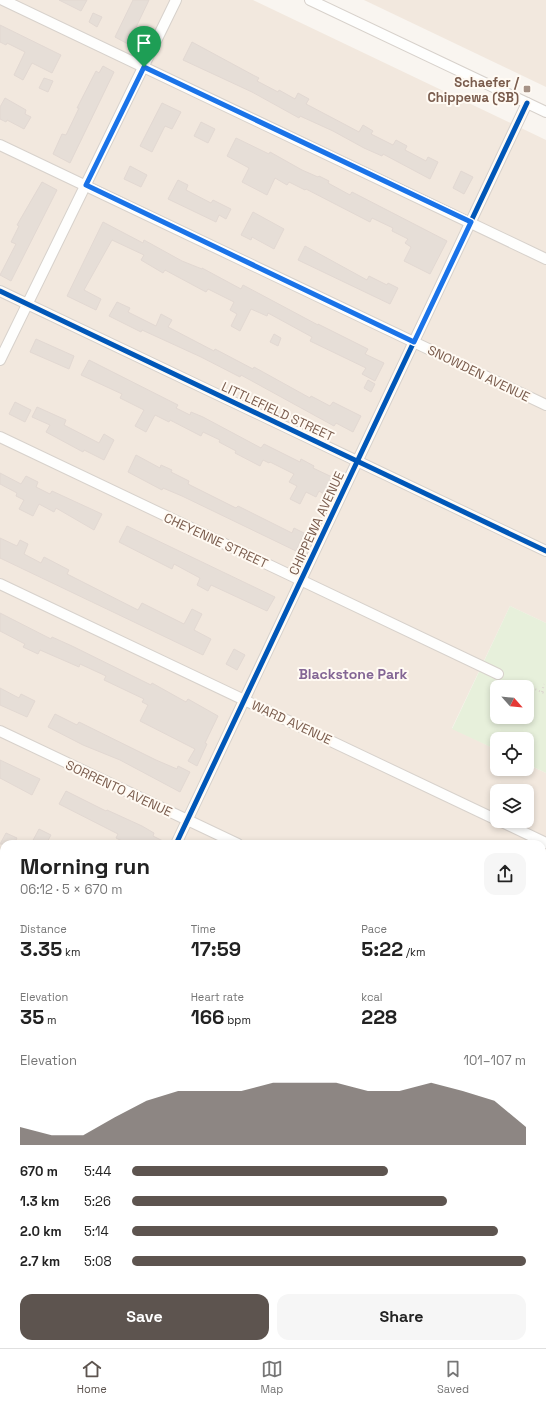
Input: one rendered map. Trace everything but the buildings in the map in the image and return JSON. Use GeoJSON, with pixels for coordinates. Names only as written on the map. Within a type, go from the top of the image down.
{"type":"FeatureCollection","features":[{"type":"Feature","properties":{"kind":"street"},"geometry":{"type":"LineString","coordinates":[[3,0],[546,259]]}},
{"type":"Feature","properties":{"kind":"street"},"geometry":{"type":"LineString","coordinates":[[0,360],[176,0]]}},
{"type":"Feature","properties":{"kind":"street"},"geometry":{"type":"LineString","coordinates":[[310,0],[546,112]]}},
{"type":"Feature","properties":{"kind":"street","name":"CHIPPEWA AVENUE"},"geometry":{"type":"LineString","coordinates":[[178,840],[527,103]]}},
{"type":"Feature","properties":{"kind":"street","name":"SNOWDEN AVENUE"},"geometry":{"type":"LineString","coordinates":[[0,145],[546,405]]}},
{"type":"Feature","properties":{"kind":"street","name":"LITTLEFIELD STREET"},"geometry":{"type":"LineString","coordinates":[[0,291],[546,551]]}},
{"type":"Feature","properties":{"kind":"street","name":"CHEYENNE STREET"},"geometry":{"type":"LineString","coordinates":[[0,437],[498,674]]}},
{"type":"Feature","properties":{"kind":"street","name":"WARD AVENUE"},"geometry":{"type":"LineString","coordinates":[[0,584],[490,817]]}},
{"type":"Feature","properties":{"kind":"street","name":"SORRENTO AVENUE"},"geometry":{"type":"LineString","coordinates":[[0,731],[230,840]]}},
{"type":"Feature","properties":{"kind":"street"},"geometry":{"type":"LineString","coordinates":[[515,828],[540,840]]}},
{"type":"Feature","properties":{"kind":"path"},"geometry":{"type":"LineString","coordinates":[[542,692],[544,684]]}},
{"type":"Feature","properties":{"kind":"path"},"geometry":{"type":"LineString","coordinates":[[534,689],[546,694]]}},
{"type":"Feature","properties":{"kind":"shaded area"},"geometry":{"type":"Polygon","coordinates":[[[0,0],[253,0],[546,140],[546,623],[510,606],[452,728],[490,747],[490,776],[534,776],[534,767],[546,773],[546,840],[0,840],[0,0]]]}},
{"type":"Feature","properties":{"kind":"shaded area"},"geometry":{"type":"Polygon","coordinates":[[[364,0],[546,0],[546,87],[364,0]]]}},
{"type":"Feature","properties":{"kind":"green space"},"geometry":{"type":"Polygon","coordinates":[[[510,606],[546,623],[546,773],[534,767],[534,732],[490,732],[490,747],[452,729],[510,606]]]}},
{"type":"Feature","properties":{"kind":"cycle path"},"geometry":{"type":"LineString","coordinates":[[178,840],[527,103]]}},
{"type":"Feature","properties":{"kind":"cycle path"},"geometry":{"type":"LineString","coordinates":[[0,291],[546,551]]}},
{"type":"Feature","properties":{"kind":"place","name":"Schaefer / Chippewa (SB)"},"geometry":{"type":"Point","coordinates":[527,89]}},
{"type":"Feature","properties":{"kind":"district","name":"Blackstone Park"},"geometry":{"type":"Point","coordinates":[353,674]}},
{"type":"Feature","properties":{"kind":"route"},"geometry":{"type":"LineString","coordinates":[[144,67],[471,222],[414,342],[86,185],[144,67]]}}]}
